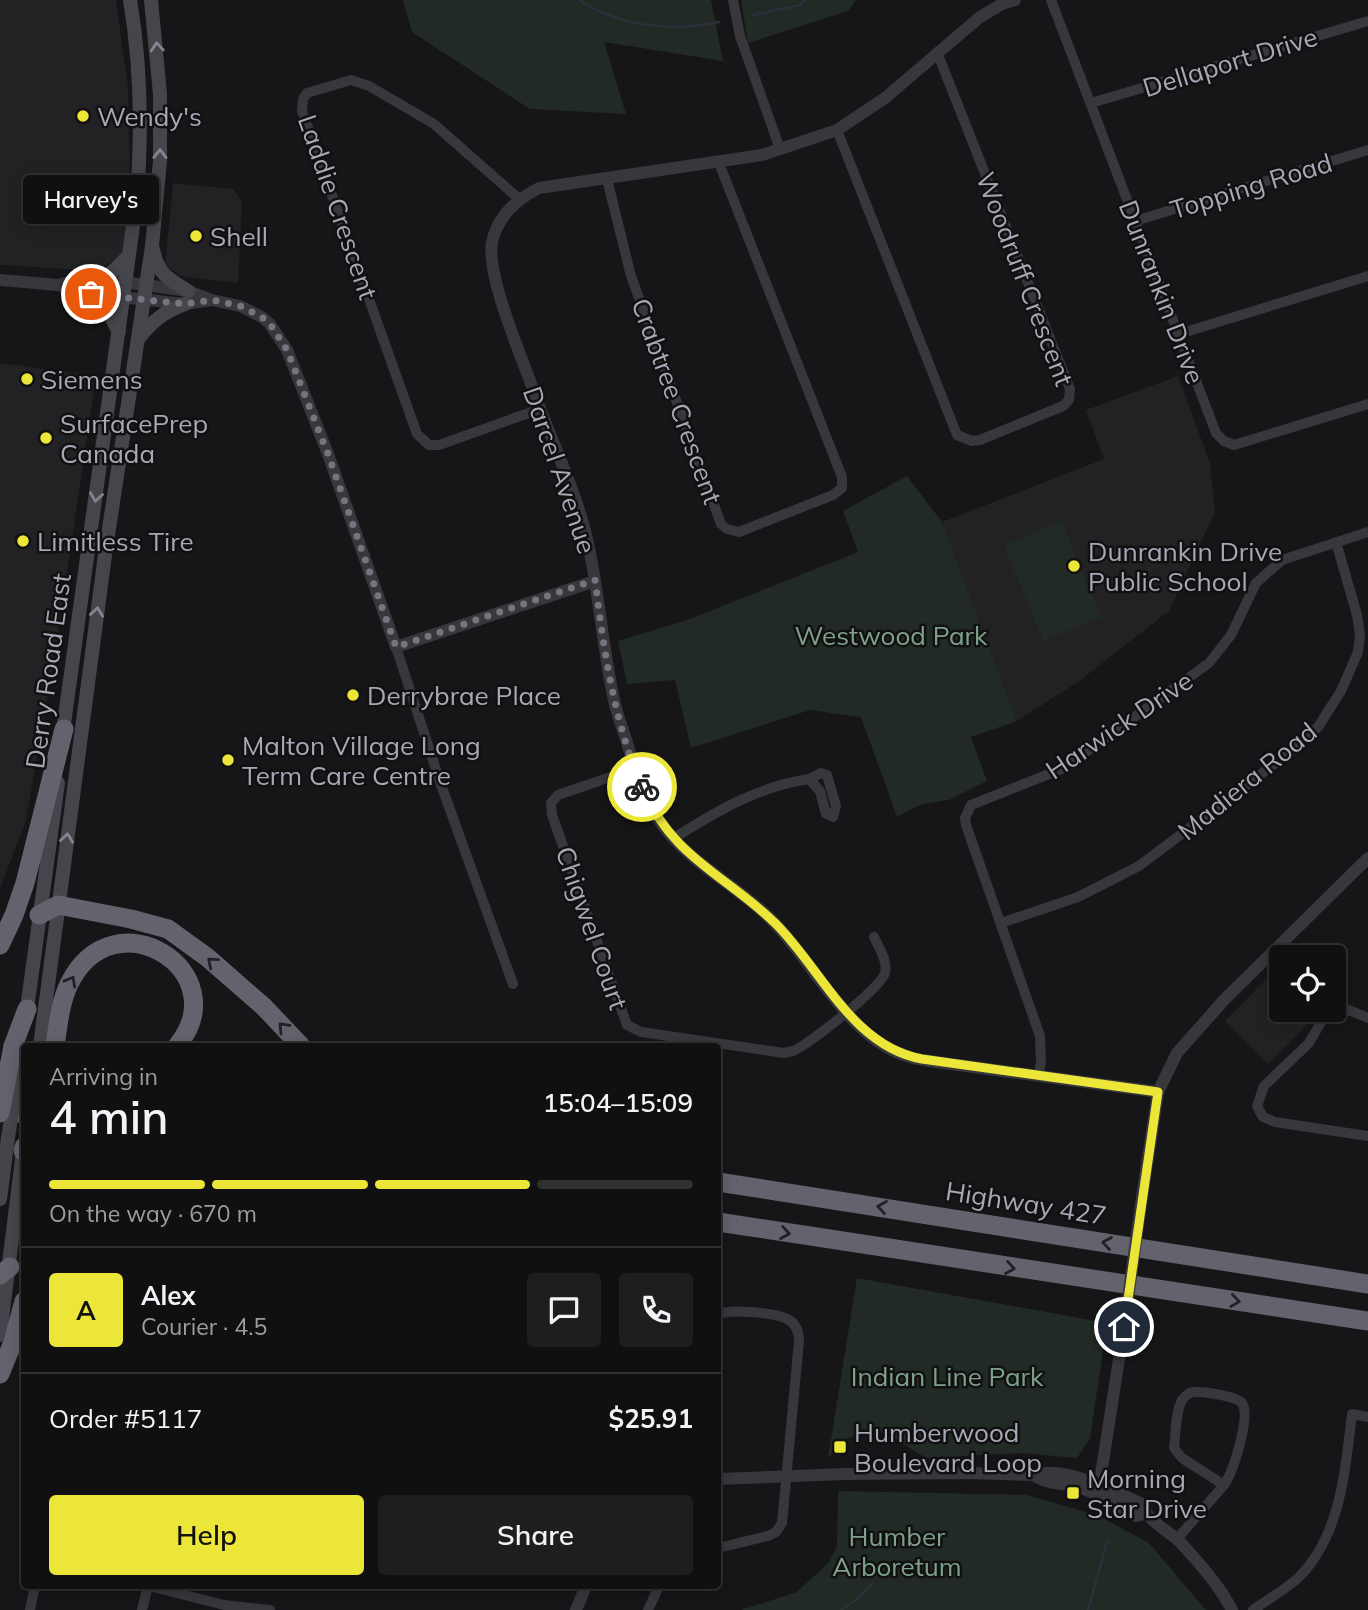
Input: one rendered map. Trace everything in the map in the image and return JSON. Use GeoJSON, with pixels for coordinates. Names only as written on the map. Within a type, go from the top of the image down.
{"type":"FeatureCollection","features":[{"type":"Feature","properties":{"kind":"highway"},"geometry":{"type":"LineString","coordinates":[[0,946],[25,883],[64,729]]}},
{"type":"Feature","properties":{"kind":"highway"},"geometry":{"type":"LineString","coordinates":[[39,915],[58,905],[167,929],[208,958],[264,1007],[299,1043]]}},
{"type":"Feature","properties":{"kind":"highway"},"geometry":{"type":"LineString","coordinates":[[56,1043],[64,997],[80,967],[98,952],[128,943],[156,948],[173,959],[184,972],[192,1004],[189,1025],[179,1043]]}},
{"type":"Feature","properties":{"kind":"highway"},"geometry":{"type":"LineString","coordinates":[[21,1114],[0,1112],[27,1009]]}},
{"type":"Feature","properties":{"kind":"highway"},"geometry":{"type":"LineString","coordinates":[[0,1072],[21,1071]]}},
{"type":"Feature","properties":{"kind":"highway"},"geometry":{"type":"LineString","coordinates":[[0,1072],[21,1076]]}},
{"type":"Feature","properties":{"kind":"highway","name":"Highway 427"},"geometry":{"type":"LineString","coordinates":[[721,1182],[1368,1283]]}},
{"type":"Feature","properties":{"kind":"highway"},"geometry":{"type":"LineString","coordinates":[[721,1222],[1368,1321]]}},
{"type":"Feature","properties":{"kind":"highway"},"geometry":{"type":"LineString","coordinates":[[0,1374],[21,1312]]}},
{"type":"Feature","properties":{"kind":"main road","name":"Derry Road East"},"geometry":{"type":"LineString","coordinates":[[27,1009],[137,197],[141,115],[138,57],[130,0]]}},
{"type":"Feature","properties":{"kind":"main road","name":"Derry Road East"},"geometry":{"type":"LineString","coordinates":[[40,1043],[105,555],[152,246],[160,161],[160,94],[151,0]]}},
{"type":"Feature","properties":{"kind":"main road"},"geometry":{"type":"LineString","coordinates":[[137,340],[155,319],[186,297],[165,278],[155,261],[152,246]]}},
{"type":"Feature","properties":{"kind":"main road"},"geometry":{"type":"LineString","coordinates":[[119,332],[92,287],[116,269],[130,254]]}},
{"type":"Feature","properties":{"kind":"main road"},"geometry":{"type":"LineString","coordinates":[[0,1335],[16,1140],[17,1047]]}},
{"type":"Feature","properties":{"kind":"main road"},"geometry":{"type":"LineString","coordinates":[[0,1199],[16,1140]]}},
{"type":"Feature","properties":{"kind":"street"},"geometry":{"type":"LineString","coordinates":[[733,0],[740,36],[780,149]]}},
{"type":"Feature","properties":{"kind":"street"},"geometry":{"type":"LineString","coordinates":[[518,198],[553,184],[719,163],[780,149],[837,130],[885,98],[980,17],[1015,0]]}},
{"type":"Feature","properties":{"kind":"street","name":"Dunrankin Drive"},"geometry":{"type":"LineString","coordinates":[[1051,0],[1216,433],[1224,441],[1234,444],[1368,404]]}},
{"type":"Feature","properties":{"kind":"street","name":"Dellaport Drive"},"geometry":{"type":"LineString","coordinates":[[1091,103],[1368,21]]}},
{"type":"Feature","properties":{"kind":"street","name":"Woodruff Crescent"},"geometry":{"type":"LineString","coordinates":[[837,130],[957,435],[972,441],[980,440],[1063,406],[1069,400],[1070,388],[937,52]]}},
{"type":"Feature","properties":{"kind":"street","name":"Laddie Crescent"},"geometry":{"type":"LineString","coordinates":[[518,198],[434,124],[369,86],[351,80],[307,93],[303,99],[302,111],[417,434],[429,445],[439,444],[540,409]]}},
{"type":"Feature","properties":{"kind":"street","name":"Topping Road"},"geometry":{"type":"LineString","coordinates":[[1135,222],[1368,150]]}},
{"type":"Feature","properties":{"kind":"street","name":"Crabtree Crescent"},"geometry":{"type":"LineString","coordinates":[[607,179],[631,276],[721,524],[727,529],[739,532],[833,495],[842,488],[842,477],[719,163]]}},
{"type":"Feature","properties":{"kind":"street","name":"Darcel Avenue"},"geometry":{"type":"LineString","coordinates":[[518,198],[506,212],[492,242],[498,292],[564,467],[586,537],[613,699],[634,769],[659,819],[704,868],[760,909],[778,926],[847,1012],[880,1042],[908,1057],[1158,1092]]}},
{"type":"Feature","properties":{"kind":"street"},"geometry":{"type":"LineString","coordinates":[[1179,334],[1368,276]]}},
{"type":"Feature","properties":{"kind":"street"},"geometry":{"type":"LineString","coordinates":[[0,280],[58,285],[77,280],[123,298],[145,292]]}},
{"type":"Feature","properties":{"kind":"street"},"geometry":{"type":"LineString","coordinates":[[92,287],[124,282],[145,292],[240,306],[262,317],[279,335],[328,454],[440,782],[513,984]]}},
{"type":"Feature","properties":{"kind":"street","name":"Harwick Drive"},"geometry":{"type":"LineString","coordinates":[[1038,1076],[1041,1063],[1040,1036],[966,825],[965,818],[971,805],[1064,768],[1209,663],[1231,635],[1249,595],[1267,571],[1282,560],[1368,532]]}},
{"type":"Feature","properties":{"kind":"street","name":"Madiera Road"},"geometry":{"type":"LineString","coordinates":[[1001,923],[1077,897],[1139,866],[1289,753],[1318,727],[1342,691],[1358,652],[1360,635],[1336,541]]}},
{"type":"Feature","properties":{"kind":"street"},"geometry":{"type":"LineString","coordinates":[[396,647],[595,580]]}},
{"type":"Feature","properties":{"kind":"street","name":"Chigwel Court"},"geometry":{"type":"LineString","coordinates":[[634,769],[558,795],[551,803],[552,815],[627,1025],[641,1032],[712,1043]]}},
{"type":"Feature","properties":{"kind":"street"},"geometry":{"type":"LineString","coordinates":[[674,838],[727,806],[809,779]]}},
{"type":"Feature","properties":{"kind":"street"},"geometry":{"type":"LineString","coordinates":[[1279,945],[1368,858]]}},
{"type":"Feature","properties":{"kind":"street","name":"Chigwel Court"},"geometry":{"type":"LineString","coordinates":[[721,1044],[784,1054],[799,1049],[881,983],[886,964],[874,937]]}},
{"type":"Feature","properties":{"kind":"street"},"geometry":{"type":"LineString","coordinates":[[1099,1489],[1158,1092],[1183,1044],[1269,955]]}},
{"type":"Feature","properties":{"kind":"street"},"geometry":{"type":"LineString","coordinates":[[1346,1009],[1368,1018]]}},
{"type":"Feature","properties":{"kind":"street"},"geometry":{"type":"LineString","coordinates":[[1321,1022],[1309,1043],[1264,1086],[1257,1106],[1262,1117],[1275,1122],[1368,1136]]}},
{"type":"Feature","properties":{"kind":"street"},"geometry":{"type":"LineString","coordinates":[[721,1314],[732,1311],[784,1317],[793,1323],[798,1332],[783,1517],[776,1532],[768,1536],[721,1547]]}},
{"type":"Feature","properties":{"kind":"street"},"geometry":{"type":"LineString","coordinates":[[1177,1539],[1224,1485],[1235,1466],[1244,1416],[1243,1406],[1237,1399],[1194,1392],[1188,1394],[1180,1404],[1174,1448],[1182,1458],[1224,1485]]}},
{"type":"Feature","properties":{"kind":"street"},"geometry":{"type":"LineString","coordinates":[[1253,1610],[1296,1579],[1316,1556],[1339,1501],[1352,1414],[1368,1417]]}},
{"type":"Feature","properties":{"kind":"street"},"geometry":{"type":"LineString","coordinates":[[721,1476],[968,1473],[1034,1475],[1042,1472],[1142,1504],[1145,1514],[1177,1539],[1216,1583],[1232,1610]]}},
{"type":"Feature","properties":{"kind":"street"},"geometry":{"type":"LineString","coordinates":[[30,1610],[34,1589]]}},
{"type":"Feature","properties":{"kind":"street"},"geometry":{"type":"LineString","coordinates":[[142,1610],[147,1589]]}},
{"type":"Feature","properties":{"kind":"street"},"geometry":{"type":"LineString","coordinates":[[160,1589],[224,1605],[270,1610]]}},
{"type":"Feature","properties":{"kind":"street"},"geometry":{"type":"LineString","coordinates":[[576,1610],[585,1589]]}},
{"type":"Feature","properties":{"kind":"street"},"geometry":{"type":"LineString","coordinates":[[648,1610],[658,1589]]}},
{"type":"Feature","properties":{"kind":"shaded area"},"geometry":{"type":"Polygon","coordinates":[[[0,0],[116,0],[128,88],[130,184],[125,242],[120,257],[96,271],[0,265],[0,0]]]}},
{"type":"Feature","properties":{"kind":"shaded area"},"geometry":{"type":"Polygon","coordinates":[[[173,183],[233,189],[242,202],[238,283],[180,276],[165,265],[173,183]]]}},
{"type":"Feature","properties":{"kind":"shaded area"},"geometry":{"type":"Polygon","coordinates":[[[0,363],[96,376],[55,654],[26,820],[0,889],[0,363]]]}},
{"type":"Feature","properties":{"kind":"shaded area","name":"Dunrankin Drive Public School"},"geometry":{"type":"Polygon","coordinates":[[[1178,376],[1210,463],[1215,512],[1169,611],[1078,682],[1017,721],[942,522],[1104,459],[1086,410],[1178,376]]]}},
{"type":"Feature","properties":{"kind":"shaded area"},"geometry":{"type":"Polygon","coordinates":[[[1269,976],[1269,1022],[1308,1022],[1268,1064],[1225,1021],[1269,976]]]}},
{"type":"Feature","properties":{"kind":"green space"},"geometry":{"type":"Polygon","coordinates":[[[403,0],[711,0],[723,61],[604,42],[626,114],[530,109],[412,32],[403,0]]]}},
{"type":"Feature","properties":{"kind":"green space"},"geometry":{"type":"Polygon","coordinates":[[[741,0],[856,0],[848,11],[748,43],[741,0]]]}},
{"type":"Feature","properties":{"kind":"green space","name":"Westwood Park"},"geometry":{"type":"Polygon","coordinates":[[[907,476],[942,522],[1017,721],[971,737],[987,781],[949,800],[922,804],[897,817],[861,717],[810,710],[691,748],[675,680],[627,684],[618,641],[690,619],[858,552],[843,511],[907,476]]]}},
{"type":"Feature","properties":{"kind":"green space"},"geometry":{"type":"Polygon","coordinates":[[[1062,521],[1101,617],[1043,641],[1004,545],[1062,521]]]}},
{"type":"Feature","properties":{"kind":"green space","name":"Indian Line Park"},"geometry":{"type":"Polygon","coordinates":[[[857,1278],[1107,1323],[1090,1439],[1077,1458],[1022,1453],[926,1458],[890,1436],[876,1431],[848,1438],[828,1458],[857,1278]]]}},
{"type":"Feature","properties":{"kind":"green space","name":"Humber Arboretum"},"geometry":{"type":"Polygon","coordinates":[[[838,1491],[1026,1495],[1097,1515],[1149,1543],[1206,1610],[741,1610],[797,1592],[828,1563],[837,1546],[838,1491]]]}},
{"type":"Feature","properties":{"kind":"waterway"},"geometry":{"type":"LineString","coordinates":[[579,0],[612,16],[647,25],[683,27],[719,22]]}},
{"type":"Feature","properties":{"kind":"waterway"},"geometry":{"type":"LineString","coordinates":[[753,15],[800,5],[805,0]]}},
{"type":"Feature","properties":{"kind":"waterway"},"geometry":{"type":"LineString","coordinates":[[1088,1610],[1107,1542]]}},
{"type":"Feature","properties":{"kind":"waterway"},"geometry":{"type":"LineString","coordinates":[[841,1610],[860,1597],[873,1583]]}},
{"type":"Feature","properties":{"kind":"way so far"},"geometry":{"type":"LineString","coordinates":[[91,294],[185,304],[212,300],[240,306],[270,324],[287,350],[328,454],[396,647],[595,580],[613,699],[642,787]]}},
{"type":"Feature","properties":{"kind":"place","name":"Wendy's"},"geometry":{"type":"Point","coordinates":[83,116]}},
{"type":"Feature","properties":{"kind":"place","name":"Shell"},"geometry":{"type":"Point","coordinates":[196,236]}},
{"type":"Feature","properties":{"kind":"place","name":"Harvey's"},"geometry":{"type":"Point","coordinates":[91,294]}},
{"type":"Feature","properties":{"kind":"place","name":"Siemens"},"geometry":{"type":"Point","coordinates":[27,379]}},
{"type":"Feature","properties":{"kind":"place","name":"SurfacePrep Canada"},"geometry":{"type":"Point","coordinates":[46,438]}},
{"type":"Feature","properties":{"kind":"place","name":"Limitless Tire"},"geometry":{"type":"Point","coordinates":[23,541]}},
{"type":"Feature","properties":{"kind":"place","name":"Dunrankin Drive Public School"},"geometry":{"type":"Point","coordinates":[1074,566]}},
{"type":"Feature","properties":{"kind":"place","name":"Derrybrae Place"},"geometry":{"type":"Point","coordinates":[353,695]}},
{"type":"Feature","properties":{"kind":"place","name":"Malton Village Long Term Care Centre"},"geometry":{"type":"Point","coordinates":[228,760]}},
{"type":"Feature","properties":{"kind":"place","name":"Humberwood Boulevard Loop"},"geometry":{"type":"Point","coordinates":[840,1447]}},
{"type":"Feature","properties":{"kind":"place","name":"Morning Star Drive"},"geometry":{"type":"Point","coordinates":[1073,1493]}},
{"type":"Feature","properties":{"kind":"route"},"geometry":{"type":"LineString","coordinates":[[642,787],[659,819],[686,852],[778,926],[847,1012],[880,1042],[908,1057],[1158,1092],[1124,1327]]}}]}
